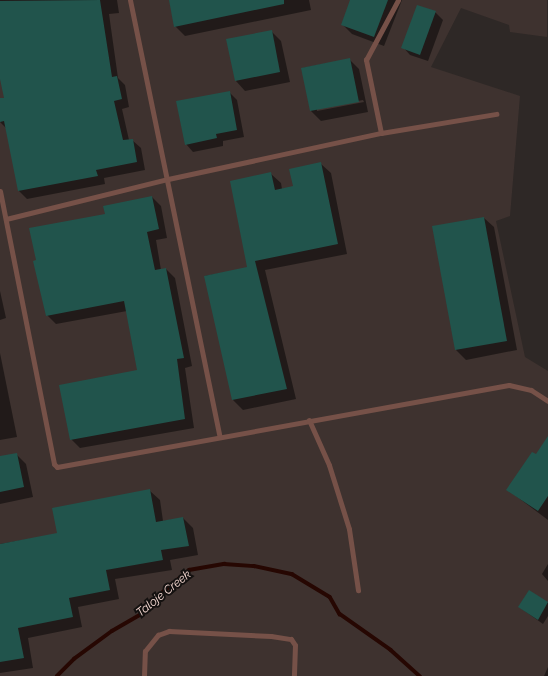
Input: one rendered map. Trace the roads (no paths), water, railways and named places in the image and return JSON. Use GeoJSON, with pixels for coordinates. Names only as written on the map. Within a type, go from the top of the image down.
{"type":"FeatureCollection","features":[{"type":"Feature","properties":{"kind":"lane"},"geometry":{"type":"LineString","coordinates":[[130,0],[220,437]]}},
{"type":"Feature","properties":{"kind":"lane"},"geometry":{"type":"LineString","coordinates":[[381,133],[366,60],[398,0]]}},
{"type":"Feature","properties":{"kind":"lane"},"geometry":{"type":"LineString","coordinates":[[6,220],[168,179],[381,133],[496,114]]}},
{"type":"Feature","properties":{"kind":"lane"},"geometry":{"type":"LineString","coordinates":[[0,191],[54,464],[62,468],[309,420],[510,385],[531,390],[548,401]]}},
{"type":"Feature","properties":{"kind":"lane"},"geometry":{"type":"LineString","coordinates":[[309,420],[329,465],[349,529],[358,590]]}},
{"type":"Feature","properties":{"kind":"lane"},"geometry":{"type":"LineString","coordinates":[[144,676],[146,651],[158,635],[169,631],[271,636],[291,640],[295,645],[294,676]]}},
{"type":"Feature","properties":{"kind":"waterway","name":"Taloje Creek"},"geometry":{"type":"LineString","coordinates":[[57,676],[74,659],[112,631],[145,612],[163,592],[189,570],[224,564],[254,566],[292,574],[330,597],[340,614],[391,650],[420,676]]}}]}
